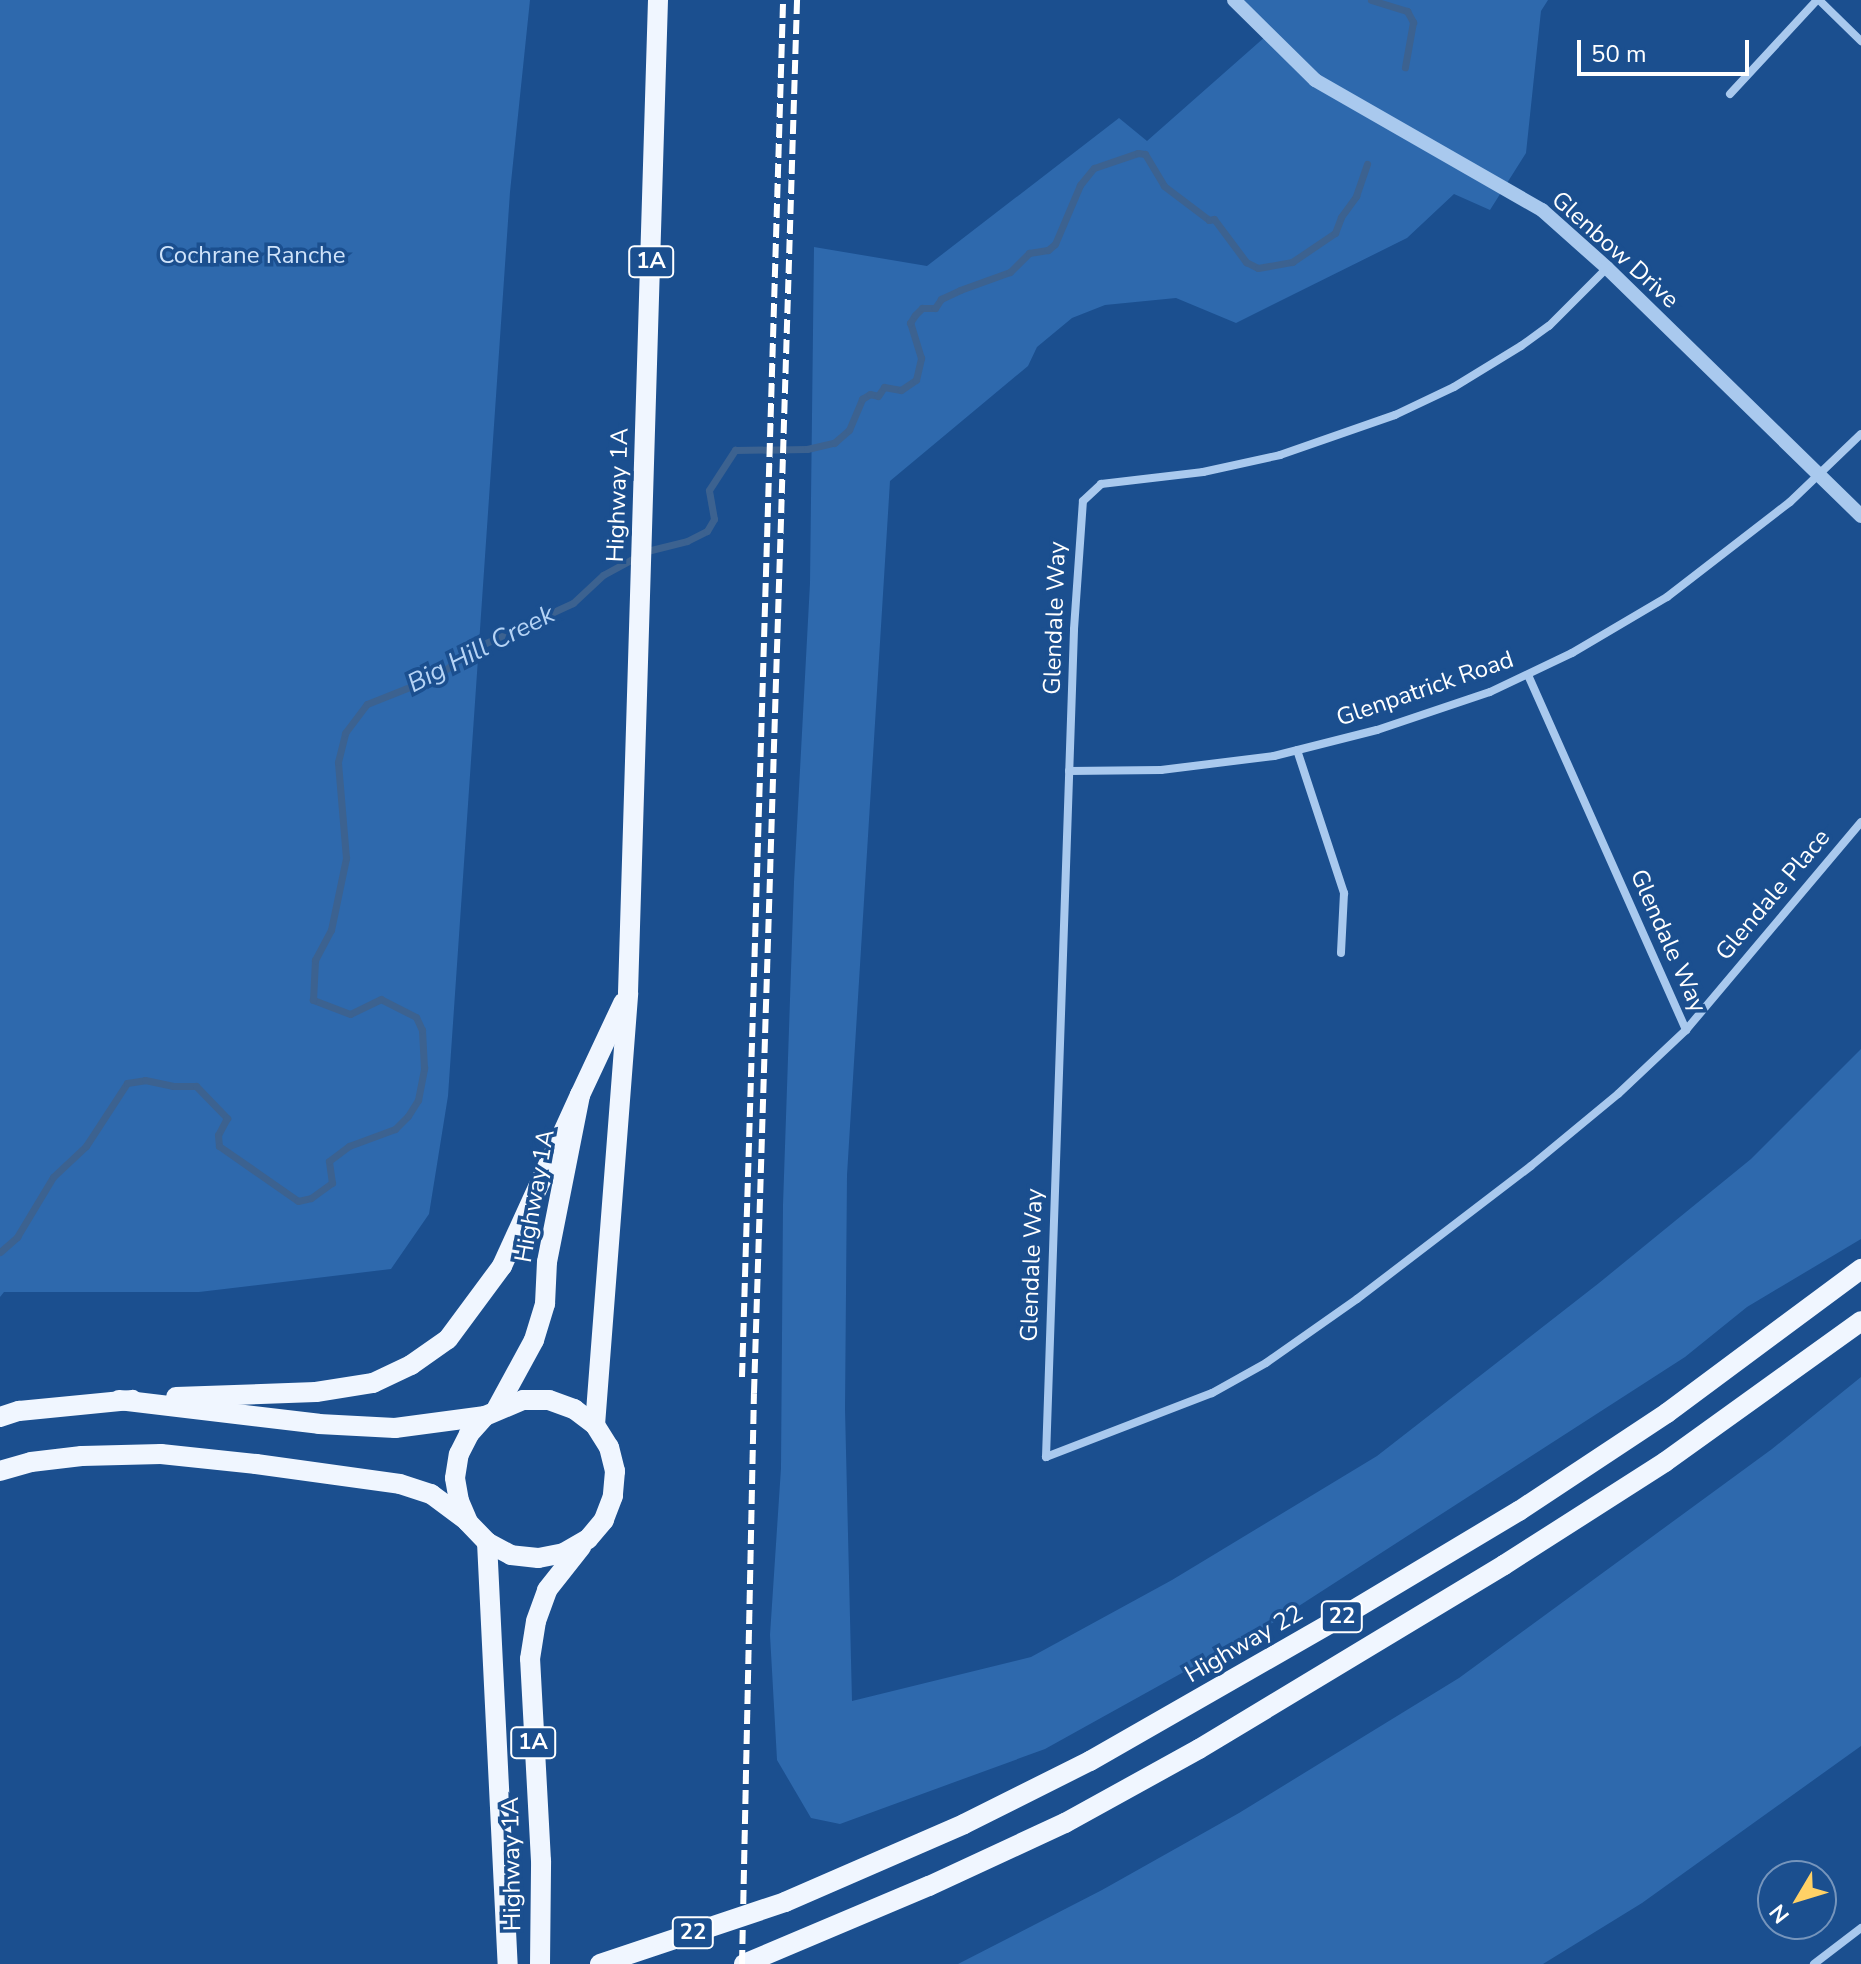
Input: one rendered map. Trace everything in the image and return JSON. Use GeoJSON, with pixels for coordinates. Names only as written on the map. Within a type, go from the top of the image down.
{"type":"FeatureCollection","features":[{"type":"Feature","properties":{"kind":"main road","name":"Highway 1A"},"geometry":{"type":"LineString","coordinates":[[595,1425],[628,993],[658,0]]}},
{"type":"Feature","properties":{"kind":"main road","name":"Highway 1A"},"geometry":{"type":"LineString","coordinates":[[491,1412],[534,1340],[545,1304],[547,1262],[580,1095],[628,993]]}},
{"type":"Feature","properties":{"kind":"main road"},"geometry":{"type":"LineString","coordinates":[[0,1417],[19,1411],[119,1400],[316,1392],[373,1383],[411,1365],[448,1339],[502,1266],[580,1095]]}},
{"type":"Feature","properties":{"kind":"main road","name":"Highway 22"},"geometry":{"type":"LineString","coordinates":[[600,1964],[785,1902],[964,1824],[1090,1761],[1519,1511],[1667,1413],[1861,1269]]}},
{"type":"Feature","properties":{"kind":"main road","name":"22"},"geometry":{"type":"LineString","coordinates":[[744,1964],[784,1950],[1065,1823],[1238,1726],[1665,1462],[1861,1321]]}},
{"type":"Feature","properties":{"kind":"main road"},"geometry":{"type":"LineString","coordinates":[[0,1471],[31,1462],[82,1456],[161,1454],[400,1484],[431,1494],[468,1522],[487,1542],[511,1555],[538,1558],[564,1553],[588,1539],[609,1508],[615,1471],[609,1447],[595,1425],[574,1409],[549,1400],[523,1400],[491,1412],[395,1428],[319,1424],[119,1400]]}},
{"type":"Feature","properties":{"kind":"main road"},"geometry":{"type":"LineString","coordinates":[[468,1522],[459,1501],[457,1466],[469,1434],[491,1412]]}},
{"type":"Feature","properties":{"kind":"main road","name":"Highway 1A"},"geometry":{"type":"LineString","coordinates":[[540,1964],[541,1861],[530,1659],[536,1621],[547,1590],[588,1539]]}},
{"type":"Feature","properties":{"kind":"main road","name":"Highway 1A"},"geometry":{"type":"LineString","coordinates":[[487,1542],[508,1964]]}},
{"type":"Feature","properties":{"kind":"street","name":"Glenbow Drive"},"geometry":{"type":"LineString","coordinates":[[1234,0],[1315,80],[1542,210],[1607,268],[1861,516]]}},
{"type":"Feature","properties":{"kind":"street"},"geometry":{"type":"LineString","coordinates":[[1730,94],[1818,0],[1861,41]]}},
{"type":"Feature","properties":{"kind":"street","name":"Glendale Way"},"geometry":{"type":"LineString","coordinates":[[1528,675],[1686,1030],[1618,1094],[1531,1166],[1357,1299],[1266,1363],[1212,1393],[1046,1457],[1069,771],[1079,515],[1083,501],[1094,488],[1110,482],[1203,472],[1280,455],[1395,415],[1454,387],[1521,346],[1549,326],[1607,268]]}},
{"type":"Feature","properties":{"kind":"street","name":"Glenpatrick Road"},"geometry":{"type":"LineString","coordinates":[[1069,771],[1161,770],[1297,750],[1425,716],[1528,675],[1611,632],[1677,590],[1741,543],[1861,434]]}},
{"type":"Feature","properties":{"kind":"street"},"geometry":{"type":"LineString","coordinates":[[1297,750],[1344,893],[1341,953]]}},
{"type":"Feature","properties":{"kind":"street","name":"Glendale Place"},"geometry":{"type":"LineString","coordinates":[[1686,1030],[1861,822]]}},
{"type":"Feature","properties":{"kind":"street"},"geometry":{"type":"LineString","coordinates":[[1814,1964],[1861,1928]]}},
{"type":"Feature","properties":{"kind":"green space","name":"Cochrane Ranche"},"geometry":{"type":"Polygon","coordinates":[[[0,0],[530,0],[510,192],[448,1096],[429,1214],[391,1269],[199,1292],[4,1292],[0,1297],[0,0]]]}},
{"type":"Feature","properties":{"kind":"green space"},"geometry":{"type":"Polygon","coordinates":[[[1234,0],[1548,0],[1541,11],[1526,153],[1490,210],[1454,194],[1407,238],[1236,323],[1176,298],[1105,305],[1072,318],[1037,347],[1028,366],[890,481],[847,1175],[845,1409],[852,1701],[1031,1657],[1172,1580],[1377,1456],[1599,1283],[1751,1159],[1861,1049],[1861,1239],[1747,1307],[1685,1357],[1274,1622],[1045,1749],[840,1824],[811,1818],[777,1760],[770,1635],[781,1468],[783,1205],[794,882],[810,583],[814,247],[927,266],[1119,118],[1147,141],[1266,36],[1234,0]]]}},
{"type":"Feature","properties":{"kind":"green space"},"geometry":{"type":"Polygon","coordinates":[[[1861,1377],[1861,1746],[1642,1903],[1543,1964],[958,1964],[1102,1890],[1239,1813],[1459,1678],[1772,1449],[1861,1377]]]}},
{"type":"Feature","properties":{"kind":"waterway","name":"Big Hill Creek"},"geometry":{"type":"LineString","coordinates":[[1371,0],[1407,11],[1413,22],[1405,67]]}},
{"type":"Feature","properties":{"kind":"waterway","name":"Big Hill Creek"},"geometry":{"type":"LineString","coordinates":[[0,1252],[17,1237],[53,1177],[86,1146],[127,1083],[145,1080],[173,1086],[196,1086],[227,1118],[218,1135],[219,1146],[298,1201],[311,1198],[332,1183],[329,1161],[349,1146],[395,1129],[408,1116],[418,1100],[424,1068],[422,1030],[416,1017],[381,999],[350,1014],[313,1000],[315,960],[331,930],[346,858],[338,762],[345,733],[367,704],[437,676],[473,649],[573,603],[603,575],[647,551],[687,541],[707,531],[714,519],[709,490],[735,450],[807,449],[834,443],[849,430],[862,399],[870,394],[878,396],[884,387],[901,390],[916,380],[921,358],[910,323],[915,315],[922,308],[935,308],[941,299],[960,290],[1010,272],[1029,253],[1048,250],[1055,244],[1080,185],[1094,168],[1138,153],[1145,154],[1164,186],[1209,220],[1214,219],[1246,262],[1258,268],[1292,262],[1335,233],[1341,217],[1356,196],[1367,164]]}},
{"type":"Feature","properties":{"kind":"railway"},"geometry":{"type":"LineString","coordinates":[[742,1377],[783,0]]}},
{"type":"Feature","properties":{"kind":"railway"},"geometry":{"type":"LineString","coordinates":[[742,1964],[754,1393],[797,0]]}}]}
